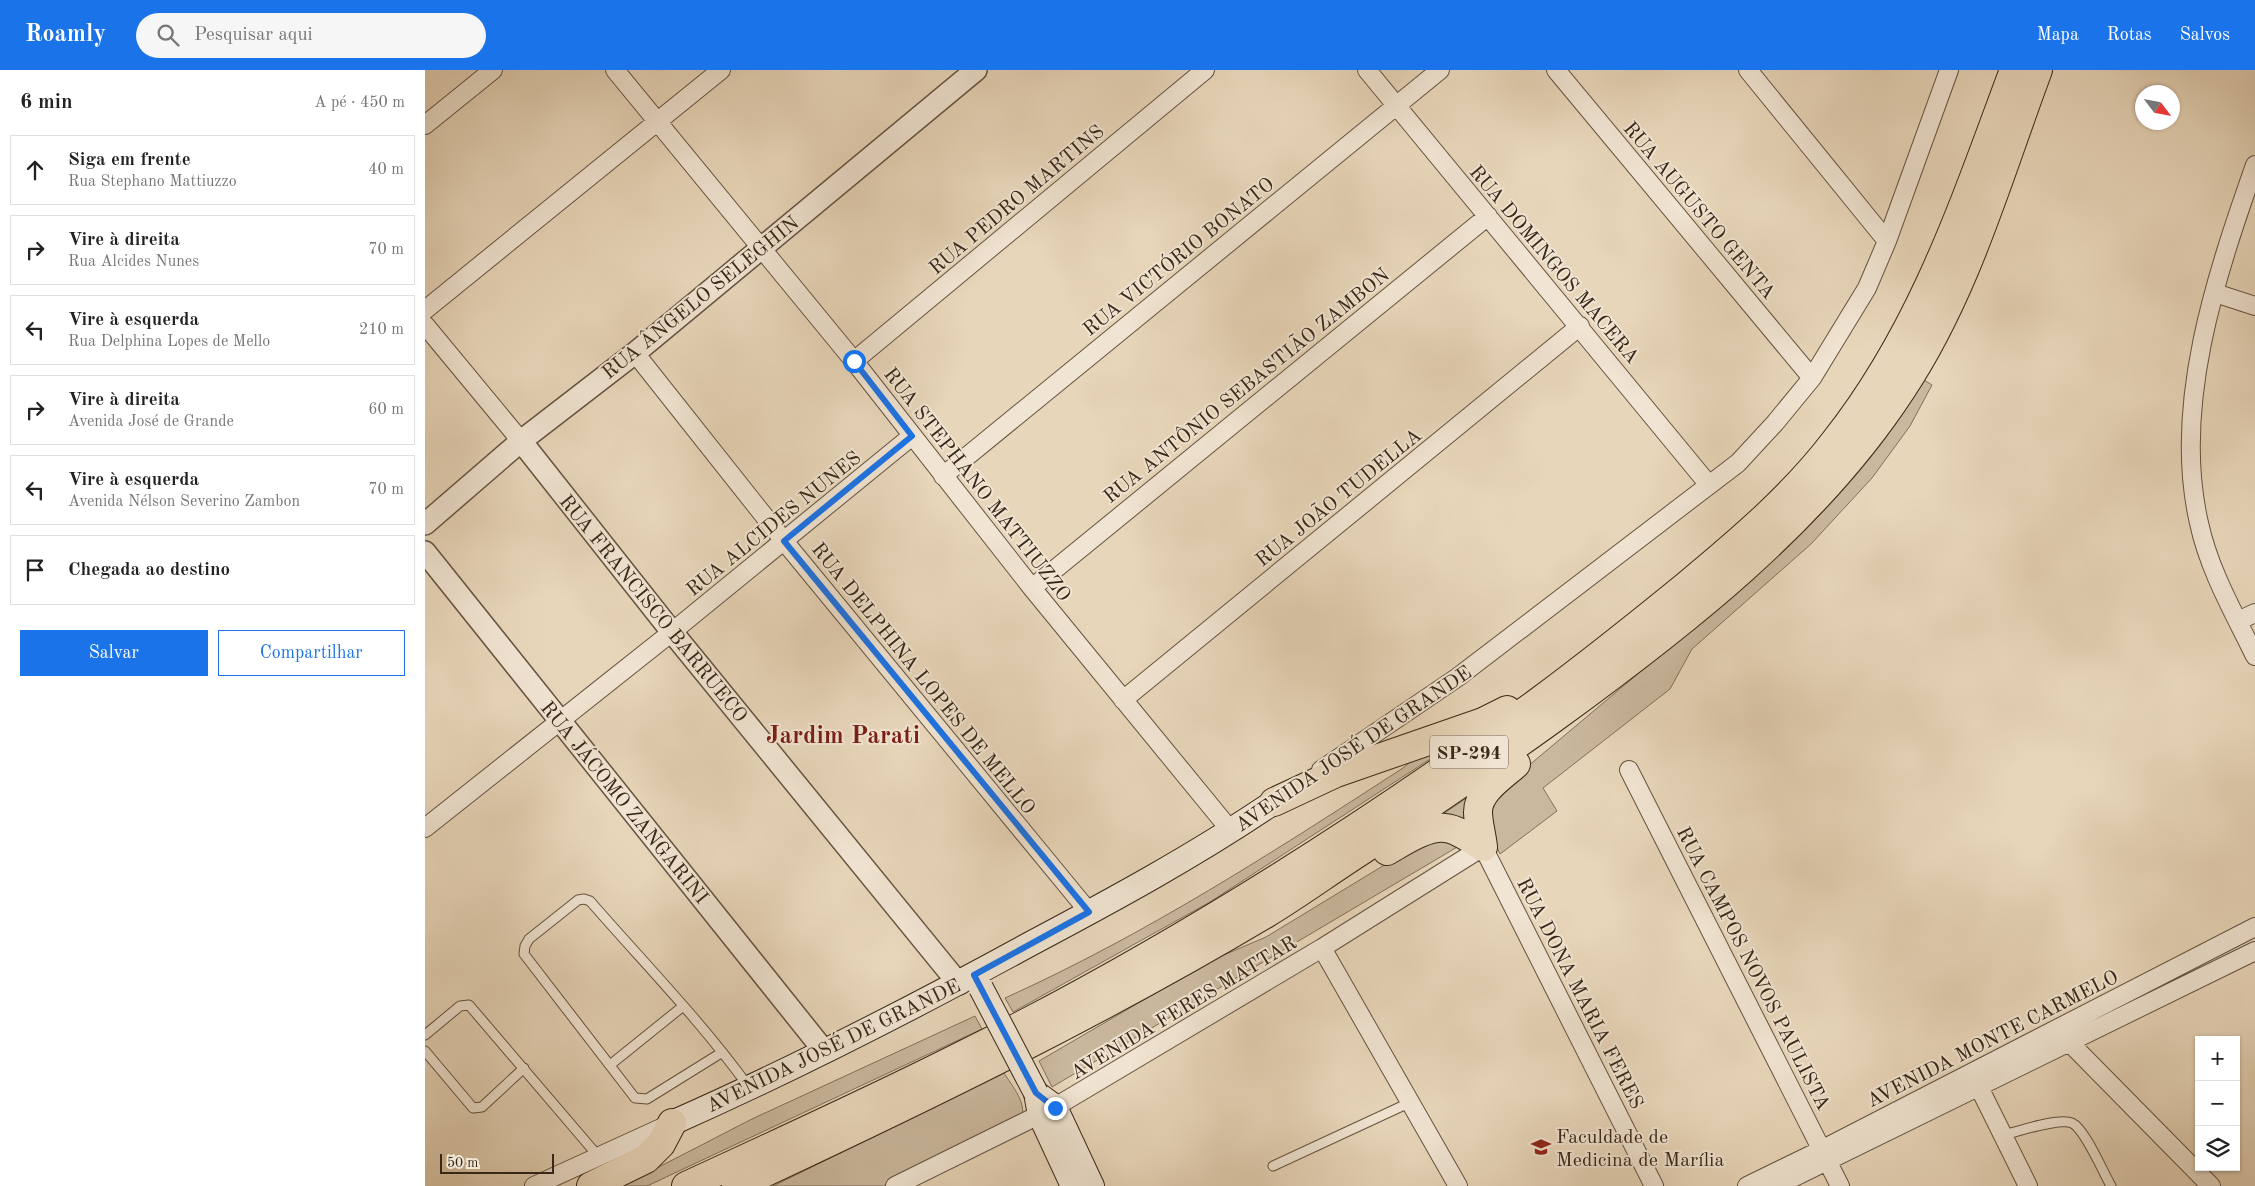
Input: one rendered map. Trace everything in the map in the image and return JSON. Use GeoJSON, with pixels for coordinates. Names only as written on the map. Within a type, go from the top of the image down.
{"type":"FeatureCollection","features":[{"type":"Feature","properties":{"kind":"highway","name":"SP-294"},"geometry":{"type":"LineString","coordinates":[[736,1186],[972,1072],[1129,990],[1273,909],[1477,774],[1605,666],[1739,542],[1807,475],[1859,409],[1903,340],[1946,252],[2014,70]]}},
{"type":"Feature","properties":{"kind":"highway","name":"SP-294"},"geometry":{"type":"LineString","coordinates":[[687,1186],[965,1055],[1121,970],[1324,849],[1605,666],[1723,585],[1811,504],[1850,460],[1879,422],[1923,355],[1947,308],[1968,260],[2038,70]]}},
{"type":"Feature","properties":{"kind":"highway"},"geometry":{"type":"LineString","coordinates":[[1274,802],[1337,773],[1483,722],[1605,666]]}},
{"type":"Feature","properties":{"kind":"highway"},"geometry":{"type":"LineString","coordinates":[[1483,847],[1478,812],[1480,802],[1486,791],[1605,666]]}},
{"type":"Feature","properties":{"kind":"highway"},"geometry":{"type":"LineString","coordinates":[[1273,909],[1303,899],[1402,843],[1437,829],[1445,828],[1456,831],[1483,847]]}},
{"type":"Feature","properties":{"kind":"highway"},"geometry":{"type":"LineString","coordinates":[[591,1186],[646,1160],[661,1144],[672,1123]]}},
{"type":"Feature","properties":{"kind":"main road","name":"AVENIDA JOSÉ DE GRANDE"},"geometry":{"type":"LineString","coordinates":[[672,1123],[750,1089],[971,982],[1231,831],[1274,802]]}},
{"type":"Feature","properties":{"kind":"main road"},"geometry":{"type":"LineString","coordinates":[[971,982],[1092,1186]]}},
{"type":"Feature","properties":{"kind":"main road"},"geometry":{"type":"LineString","coordinates":[[1044,1105],[1073,1186]]}},
{"type":"Feature","properties":{"kind":"street"},"geometry":{"type":"LineString","coordinates":[[425,125],[493,70]]}},
{"type":"Feature","properties":{"kind":"street","name":"RUA STEPHANO MATTIUZZO"},"geometry":{"type":"LineString","coordinates":[[615,70],[659,121],[854,361],[1032,588],[1231,831]]}},
{"type":"Feature","properties":{"kind":"street"},"geometry":{"type":"LineString","coordinates":[[425,310],[721,70]]}},
{"type":"Feature","properties":{"kind":"street","name":"RUA ÂNGELO SELEGHIN"},"geometry":{"type":"LineString","coordinates":[[425,524],[521,441],[635,353],[976,70]]}},
{"type":"Feature","properties":{"kind":"street","name":"RUA PEDRO MARTINS"},"geometry":{"type":"LineString","coordinates":[[854,361],[1205,70]]}},
{"type":"Feature","properties":{"kind":"street","name":"RUA DOMINGOS MACERA"},"geometry":{"type":"LineString","coordinates":[[1367,70],[1580,326],[1709,485]]}},
{"type":"Feature","properties":{"kind":"street","name":"RUA VICTÓRIO BONATO"},"geometry":{"type":"LineString","coordinates":[[943,476],[1440,70]]}},
{"type":"Feature","properties":{"kind":"street","name":"RUA AUGUSTO GENTA"},"geometry":{"type":"LineString","coordinates":[[1556,70],[1812,378]]}},
{"type":"Feature","properties":{"kind":"street"},"geometry":{"type":"LineString","coordinates":[[1748,70],[1887,241]]}},
{"type":"Feature","properties":{"kind":"street","name":"AVENIDA JOSÉ DE GRANDE"},"geometry":{"type":"LineString","coordinates":[[1274,802],[1458,677],[1738,463],[1775,423],[1812,378],[1867,288],[1887,241],[1943,74]]}},
{"type":"Feature","properties":{"kind":"street"},"geometry":{"type":"LineString","coordinates":[[2255,165],[2225,252],[2195,379],[2191,480],[2199,526],[2219,585],[2255,656]]}},
{"type":"Feature","properties":{"kind":"street","name":"RUA ANTÔNIO SEBASTIÃO ZAMBON"},"geometry":{"type":"LineString","coordinates":[[1032,588],[1488,216]]}},
{"type":"Feature","properties":{"kind":"street"},"geometry":{"type":"LineString","coordinates":[[2215,293],[2255,306]]}},
{"type":"Feature","properties":{"kind":"street","name":"RUA FRANCISCO BARRUECO"},"geometry":{"type":"LineString","coordinates":[[425,325],[521,441],[672,632],[971,982]]}},
{"type":"Feature","properties":{"kind":"street","name":"RUA JOÃO TUDELLA"},"geometry":{"type":"LineString","coordinates":[[1123,700],[1580,326]]}},
{"type":"Feature","properties":{"kind":"street","name":"RUA DELPHINA LOPES DE MELLO"},"geometry":{"type":"LineString","coordinates":[[635,353],[784,541],[1089,912]]}},
{"type":"Feature","properties":{"kind":"street","name":"RUA ALCIDES NUNES"},"geometry":{"type":"LineString","coordinates":[[425,828],[672,632],[912,436]]}},
{"type":"Feature","properties":{"kind":"street","name":"RUA JÁCOMO ZANGARINI"},"geometry":{"type":"LineString","coordinates":[[425,552],[825,1052]]}},
{"type":"Feature","properties":{"kind":"street"},"geometry":{"type":"LineString","coordinates":[[2238,621],[2255,613]]}},
{"type":"Feature","properties":{"kind":"street","name":"RUA CAMPOS NOVOS PAULISTA"},"geometry":{"type":"LineString","coordinates":[[1629,770],[1840,1186]]}},
{"type":"Feature","properties":{"kind":"street","name":"AVENIDA FERES MATTAR"},"geometry":{"type":"LineString","coordinates":[[895,1186],[1044,1105],[1322,948],[1483,847]]}},
{"type":"Feature","properties":{"kind":"street","name":"RUA DONA MARIA FERES"},"geometry":{"type":"LineString","coordinates":[[1483,847],[1654,1186]]}},
{"type":"Feature","properties":{"kind":"street","name":"AVENIDA MONTE CARMELO"},"geometry":{"type":"LineString","coordinates":[[1747,1186],[1825,1155],[1975,1079],[2066,1023],[2255,927]]}},
{"type":"Feature","properties":{"kind":"street"},"geometry":{"type":"LineString","coordinates":[[1322,948],[1458,1186]]}},
{"type":"Feature","properties":{"kind":"street","name":"AVENIDA MONTE CARMELO"},"geometry":{"type":"LineString","coordinates":[[1975,1079],[2070,1043],[2255,952]]}},
{"type":"Feature","properties":{"kind":"street"},"geometry":{"type":"LineString","coordinates":[[2066,1023],[2070,1043],[2211,1186]]}},
{"type":"Feature","properties":{"kind":"street"},"geometry":{"type":"LineString","coordinates":[[1975,1079],[2028,1186]]}},
{"type":"Feature","properties":{"kind":"street","name":"AVENIDA JOSÉ DE GRANDE"},"geometry":{"type":"LineString","coordinates":[[534,1186],[672,1123]]}},
{"type":"Feature","properties":{"kind":"street","name":"AVENIDA MONTE CARMELO"},"geometry":{"type":"LineString","coordinates":[[1776,1186],[1825,1155]]}},
{"type":"Feature","properties":{"kind":"lane"},"geometry":{"type":"LineString","coordinates":[[721,1054],[647,1099],[635,1098],[523,954],[529,939],[578,900],[590,901],[682,1007],[721,1054],[750,1089]]}},
{"type":"Feature","properties":{"kind":"lane"},"geometry":{"type":"LineString","coordinates":[[425,1035],[465,1004],[469,1005],[598,1156]]}},
{"type":"Feature","properties":{"kind":"lane"},"geometry":{"type":"LineString","coordinates":[[609,1065],[682,1007]]}},
{"type":"Feature","properties":{"kind":"lane"},"geometry":{"type":"LineString","coordinates":[[425,1050],[473,1108],[482,1107],[524,1068]]}},
{"type":"Feature","properties":{"kind":"lane"},"geometry":{"type":"LineString","coordinates":[[1273,1166],[1411,1102]]}},
{"type":"Feature","properties":{"kind":"lane"},"geometry":{"type":"LineString","coordinates":[[2003,1135],[2061,1121],[2071,1122],[2080,1129],[2111,1186]]}},
{"type":"Feature","properties":{"kind":"shaded area"},"geometry":{"type":"Polygon","coordinates":[[[1924,380],[1932,385],[1910,426],[1872,478],[1811,544],[1692,649],[1670,689],[1543,788],[1557,811],[1500,854],[1492,836],[1488,807],[1502,788],[1784,551],[1860,470],[1894,427],[1924,380]]]}},
{"type":"Feature","properties":{"kind":"shaded area"},"geometry":{"type":"Polygon","coordinates":[[[1461,739],[1210,902],[1013,1012],[1005,998],[1108,947],[1209,890],[1258,861],[1403,768],[1422,752],[1461,739]]]}},
{"type":"Feature","properties":{"kind":"shaded area"},"geometry":{"type":"Polygon","coordinates":[[[1481,788],[1477,835],[1427,825],[1481,788]]]}},
{"type":"Feature","properties":{"kind":"shaded area"},"geometry":{"type":"Polygon","coordinates":[[[1427,839],[1464,843],[1052,1087],[1039,1061],[1212,960],[1266,937],[1427,839]]]}},
{"type":"Feature","properties":{"kind":"shaded area"},"geometry":{"type":"Polygon","coordinates":[[[975,1016],[982,1029],[647,1186],[622,1186],[752,1119],[975,1016]]]}},
{"type":"Feature","properties":{"kind":"shaded area"},"geometry":{"type":"Polygon","coordinates":[[[1004,1073],[1021,1102],[1022,1114],[1020,1120],[884,1186],[773,1186],[1004,1073]]]}},
{"type":"Feature","properties":{"kind":"place","name":"Faculdade de Medicina de Marília"},"geometry":{"type":"Point","coordinates":[1541,1147]}},
{"type":"Feature","properties":{"kind":"district","name":"Jardim Parati"},"geometry":{"type":"Point","coordinates":[843,734]}},
{"type":"Feature","properties":{"kind":"route"},"geometry":{"type":"LineString","coordinates":[[854,361],[912,436],[784,541],[1089,912],[974,975],[1036,1093],[1055,1108]]}}]}
